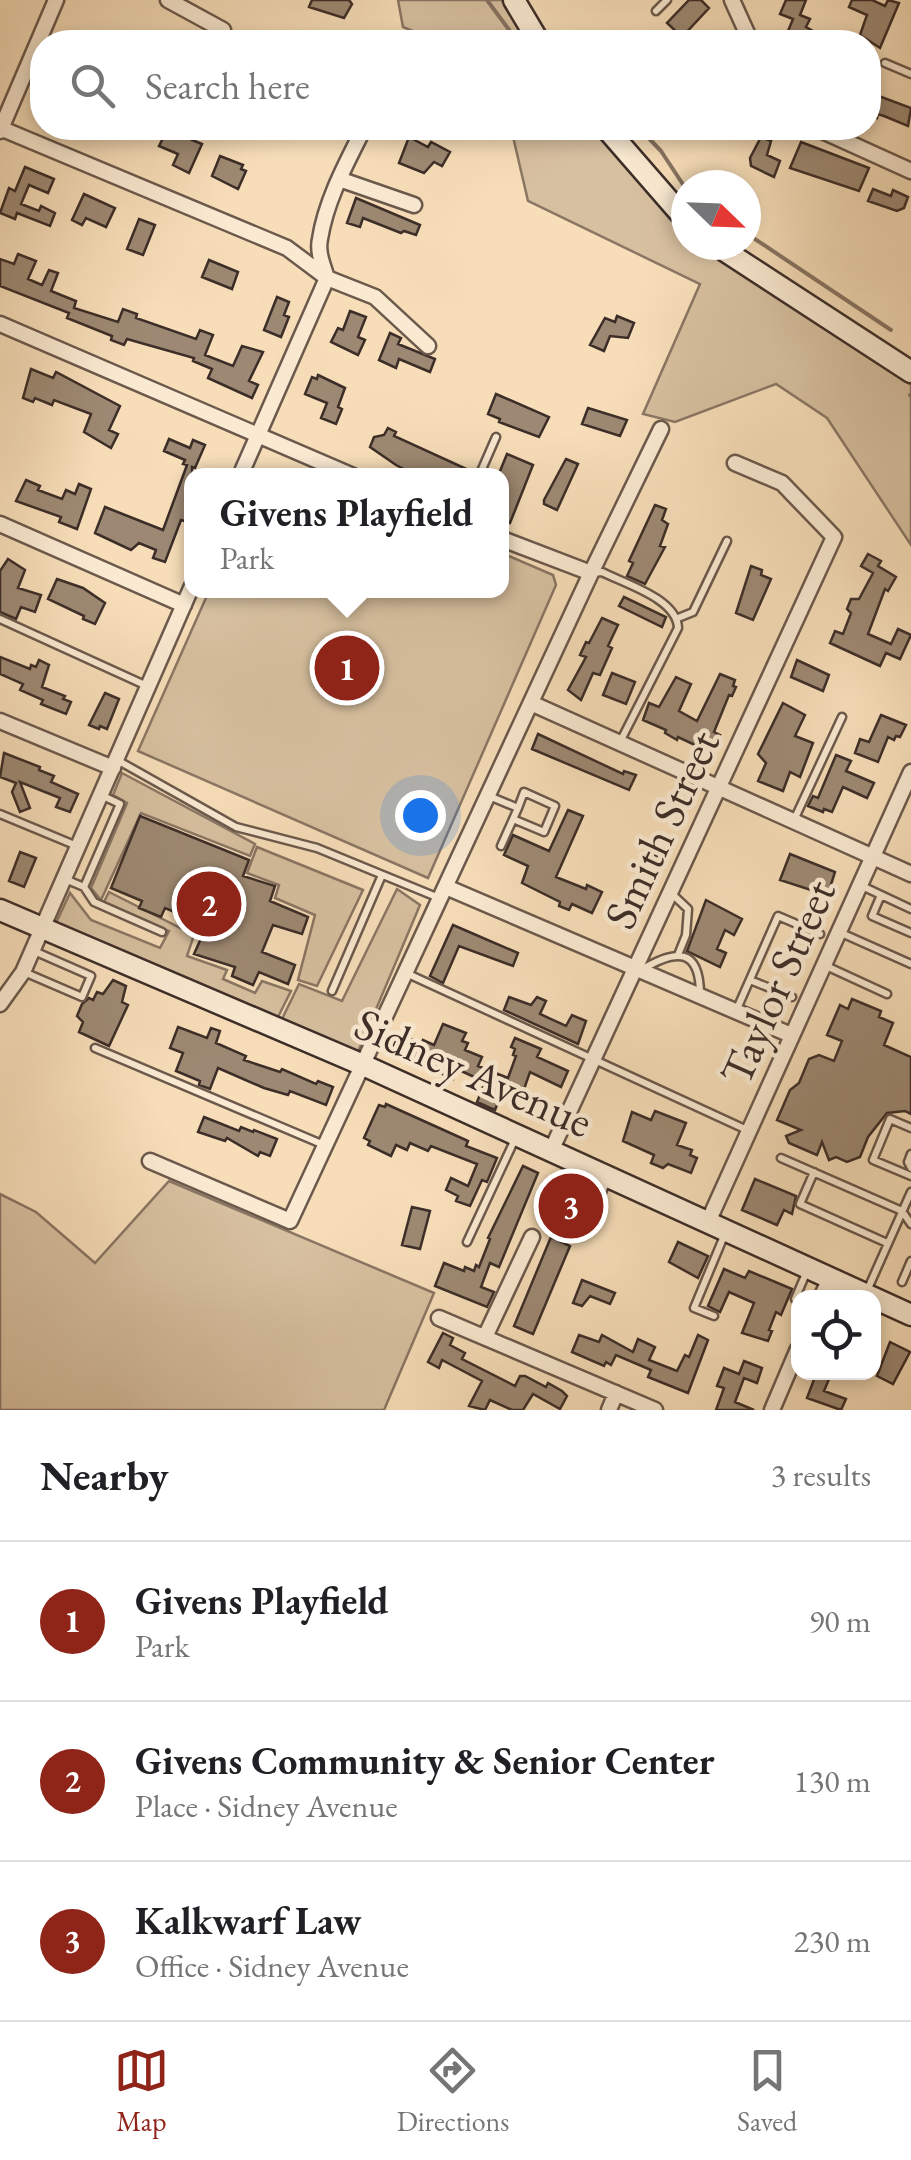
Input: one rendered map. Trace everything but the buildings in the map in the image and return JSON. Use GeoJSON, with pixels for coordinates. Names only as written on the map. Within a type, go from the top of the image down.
{"type":"FeatureCollection","features":[{"type":"Feature","properties":{"kind":"main road"},"geometry":{"type":"LineString","coordinates":[[514,0],[533,30]]}},
{"type":"Feature","properties":{"kind":"main road"},"geometry":{"type":"LineString","coordinates":[[616,140],[671,203]]}},
{"type":"Feature","properties":{"kind":"main road"},"geometry":{"type":"LineString","coordinates":[[739,260],[911,372]]}},
{"type":"Feature","properties":{"kind":"main road","name":"Sidney Avenue"},"geometry":{"type":"LineString","coordinates":[[0,910],[362,1065],[717,1226],[808,1268],[825,1288]]}},
{"type":"Feature","properties":{"kind":"main road","name":"Sidney Avenue"},"geometry":{"type":"LineString","coordinates":[[881,1301],[911,1314]]}},
{"type":"Feature","properties":{"kind":"street"},"geometry":{"type":"LineString","coordinates":[[43,30],[56,0]]}},
{"type":"Feature","properties":{"kind":"street"},"geometry":{"type":"LineString","coordinates":[[168,0],[222,30]]}},
{"type":"Feature","properties":{"kind":"street"},"geometry":{"type":"LineString","coordinates":[[732,0],[746,30]]}},
{"type":"Feature","properties":{"kind":"street"},"geometry":{"type":"LineString","coordinates":[[30,60],[0,129],[287,248],[326,278],[375,297],[428,346]]}},
{"type":"Feature","properties":{"kind":"street"},"geometry":{"type":"LineString","coordinates":[[243,468],[326,278],[320,239],[339,180],[358,140]]}},
{"type":"Feature","properties":{"kind":"street"},"geometry":{"type":"LineString","coordinates":[[843,140],[911,171]]}},
{"type":"Feature","properties":{"kind":"street"},"geometry":{"type":"LineString","coordinates":[[339,180],[414,205]]}},
{"type":"Feature","properties":{"kind":"street"},"geometry":{"type":"LineString","coordinates":[[0,324],[335,468]]}},
{"type":"Feature","properties":{"kind":"street"},"geometry":{"type":"LineString","coordinates":[[150,1161],[290,1220],[662,429]]}},
{"type":"Feature","properties":{"kind":"street","name":"Smith Street"},"geometry":{"type":"LineString","coordinates":[[552,1151],[834,537],[782,483],[735,463]]}},
{"type":"Feature","properties":{"kind":"street"},"geometry":{"type":"LineString","coordinates":[[0,524],[184,605]]}},
{"type":"Feature","properties":{"kind":"street"},"geometry":{"type":"LineString","coordinates":[[509,541],[591,573]]}},
{"type":"Feature","properties":{"kind":"street"},"geometry":{"type":"LineString","coordinates":[[0,1004],[23,972],[187,598]]}},
{"type":"Feature","properties":{"kind":"street"},"geometry":{"type":"LineString","coordinates":[[531,704],[911,874]]}},
{"type":"Feature","properties":{"kind":"street"},"geometry":{"type":"LineString","coordinates":[[0,721],[114,764]]}},
{"type":"Feature","properties":{"kind":"street","name":"Taylor Street"},"geometry":{"type":"LineString","coordinates":[[717,1226],[748,1131],[911,772]]}},
{"type":"Feature","properties":{"kind":"street"},"geometry":{"type":"LineString","coordinates":[[443,893],[791,1035]]}},
{"type":"Feature","properties":{"kind":"street"},"geometry":{"type":"LineString","coordinates":[[485,1337],[532,1236]]}},
{"type":"Feature","properties":{"kind":"street"},"geometry":{"type":"LineString","coordinates":[[438,1318],[656,1410]]}},
{"type":"Feature","properties":{"kind":"street"},"geometry":{"type":"LineString","coordinates":[[772,1410],[791,1365]]}},
{"type":"Feature","properties":{"kind":"street"},"geometry":{"type":"LineString","coordinates":[[609,1410],[616,1393]]}},
{"type":"Feature","properties":{"kind":"lane"},"geometry":{"type":"LineString","coordinates":[[656,11],[667,0]]}},
{"type":"Feature","properties":{"kind":"lane"},"geometry":{"type":"LineString","coordinates":[[886,62],[911,74]]}},
{"type":"Feature","properties":{"kind":"lane"},"geometry":{"type":"LineString","coordinates":[[482,468],[496,437]]}},
{"type":"Feature","properties":{"kind":"lane"},"geometry":{"type":"LineString","coordinates":[[678,618],[692,612],[727,541]]}},
{"type":"Feature","properties":{"kind":"lane"},"geometry":{"type":"LineString","coordinates":[[591,573],[602,572],[669,607],[678,618],[678,628],[619,743]]}},
{"type":"Feature","properties":{"kind":"lane"},"geometry":{"type":"LineString","coordinates":[[0,619],[148,686]]}},
{"type":"Feature","properties":{"kind":"lane"},"geometry":{"type":"LineString","coordinates":[[794,821],[842,717]]}},
{"type":"Feature","properties":{"kind":"lane"},"geometry":{"type":"LineString","coordinates":[[114,764],[236,827],[299,842],[382,875],[443,893]]}},
{"type":"Feature","properties":{"kind":"lane"},"geometry":{"type":"LineString","coordinates":[[501,846],[524,792],[554,806],[544,832],[513,818]]}},
{"type":"Feature","properties":{"kind":"lane"},"geometry":{"type":"LineString","coordinates":[[84,887],[120,804],[100,795]]}},
{"type":"Feature","properties":{"kind":"lane"},"geometry":{"type":"LineString","coordinates":[[488,796],[518,808]]}},
{"type":"Feature","properties":{"kind":"lane"},"geometry":{"type":"LineString","coordinates":[[0,814],[78,846]]}},
{"type":"Feature","properties":{"kind":"lane"},"geometry":{"type":"LineString","coordinates":[[332,990],[382,875]]}},
{"type":"Feature","properties":{"kind":"lane"},"geometry":{"type":"LineString","coordinates":[[64,878],[84,887],[94,902],[162,932]]}},
{"type":"Feature","properties":{"kind":"lane"},"geometry":{"type":"LineString","coordinates":[[859,885],[911,908]]}},
{"type":"Feature","properties":{"kind":"lane"},"geometry":{"type":"LineString","coordinates":[[670,892],[688,910],[686,935],[678,956]]}},
{"type":"Feature","properties":{"kind":"lane"},"geometry":{"type":"LineString","coordinates":[[881,895],[872,916],[911,933]]}},
{"type":"Feature","properties":{"kind":"lane"},"geometry":{"type":"LineString","coordinates":[[736,1012],[778,916],[820,934]]}},
{"type":"Feature","properties":{"kind":"lane"},"geometry":{"type":"LineString","coordinates":[[838,932],[911,964]]}},
{"type":"Feature","properties":{"kind":"lane"},"geometry":{"type":"LineString","coordinates":[[23,972],[82,997],[91,976],[32,951]]}},
{"type":"Feature","properties":{"kind":"lane"},"geometry":{"type":"LineString","coordinates":[[637,970],[660,959],[678,956],[690,960],[698,968],[700,997]]}},
{"type":"Feature","properties":{"kind":"lane"},"geometry":{"type":"LineString","coordinates":[[823,964],[887,994]]}},
{"type":"Feature","properties":{"kind":"lane"},"geometry":{"type":"LineString","coordinates":[[406,973],[748,1131]]}},
{"type":"Feature","properties":{"kind":"lane"},"geometry":{"type":"LineString","coordinates":[[750,980],[792,997]]}},
{"type":"Feature","properties":{"kind":"lane"},"geometry":{"type":"LineString","coordinates":[[95,1048],[325,1146]]}},
{"type":"Feature","properties":{"kind":"lane"},"geometry":{"type":"LineString","coordinates":[[911,1128],[890,1118],[873,1160],[911,1176]]}},
{"type":"Feature","properties":{"kind":"lane"},"geometry":{"type":"LineString","coordinates":[[467,1242],[517,1136]]}},
{"type":"Feature","properties":{"kind":"lane"},"geometry":{"type":"LineString","coordinates":[[911,1154],[911,1168]]}},
{"type":"Feature","properties":{"kind":"lane"},"geometry":{"type":"LineString","coordinates":[[781,1158],[902,1211],[911,1224]]}},
{"type":"Feature","properties":{"kind":"lane"},"geometry":{"type":"LineString","coordinates":[[578,1163],[553,1215],[564,1228],[576,1232],[588,1224],[609,1177]]}},
{"type":"Feature","properties":{"kind":"lane"},"geometry":{"type":"LineString","coordinates":[[814,1172],[800,1204],[887,1243]]}},
{"type":"Feature","properties":{"kind":"lane"},"geometry":{"type":"LineString","coordinates":[[868,1290],[911,1192]]}},
{"type":"Feature","properties":{"kind":"lane"},"geometry":{"type":"LineString","coordinates":[[714,1316],[694,1308],[717,1226]]}},
{"type":"Feature","properties":{"kind":"lane"},"geometry":{"type":"LineString","coordinates":[[902,1282],[911,1261]]}},
{"type":"Feature","properties":{"kind":"lane"},"geometry":{"type":"LineString","coordinates":[[799,1290],[808,1268]]}},
{"type":"Feature","properties":{"kind":"shaded area"},"geometry":{"type":"Polygon","coordinates":[[[398,0],[502,0],[522,30],[410,30],[403,27],[398,0]]]}},
{"type":"Feature","properties":{"kind":"shaded area"},"geometry":{"type":"Polygon","coordinates":[[[514,140],[604,140],[671,216],[671,260],[719,260],[911,385],[911,545],[827,418],[776,384],[675,422],[643,414],[700,284],[528,201],[514,140]]]}},
{"type":"Feature","properties":{"kind":"shaded area"},"geometry":{"type":"Polygon","coordinates":[[[509,556],[553,575],[556,585],[428,878],[138,751],[206,598],[509,598],[509,556]]]}},
{"type":"Feature","properties":{"kind":"shaded area"},"geometry":{"type":"Polygon","coordinates":[[[122,773],[255,844],[250,856],[141,813],[101,900],[91,888],[127,803],[113,795],[122,773]]]}},
{"type":"Feature","properties":{"kind":"shaded area"},"geometry":{"type":"Polygon","coordinates":[[[257,847],[363,890],[317,986],[298,980],[315,915],[275,898],[279,885],[247,873],[257,847]]]}},
{"type":"Feature","properties":{"kind":"shaded area"},"geometry":{"type":"Polygon","coordinates":[[[397,889],[420,905],[358,1052],[282,1019],[299,984],[342,1001],[397,889]]]}},
{"type":"Feature","properties":{"kind":"shaded area"},"geometry":{"type":"Polygon","coordinates":[[[109,892],[194,935],[187,956],[227,970],[223,979],[255,993],[262,981],[291,991],[278,1017],[56,923],[70,893],[91,920],[160,948],[169,931],[104,902],[109,892]]]}},
{"type":"Feature","properties":{"kind":"shaded area"},"geometry":{"type":"Polygon","coordinates":[[[169,1181],[434,1293],[384,1410],[0,1410],[0,1194],[36,1212],[95,1263],[169,1181]]]}},
{"type":"Feature","properties":{"kind":"waterway"},"geometry":{"type":"LineString","coordinates":[[487,0],[509,30]]}},
{"type":"Feature","properties":{"kind":"waterway"},"geometry":{"type":"LineString","coordinates":[[650,140],[674,170]]}},
{"type":"Feature","properties":{"kind":"waterway"},"geometry":{"type":"LineString","coordinates":[[761,243],[891,330]]}},
{"type":"Feature","properties":{"kind":"place","name":"Givens Playfield"},"geometry":{"type":"Point","coordinates":[347,668]}},
{"type":"Feature","properties":{"kind":"place","name":"Givens Community & Senior Center"},"geometry":{"type":"Point","coordinates":[209,904]}},
{"type":"Feature","properties":{"kind":"place","name":"Kalkwarf Law"},"geometry":{"type":"Point","coordinates":[571,1206]}}]}
